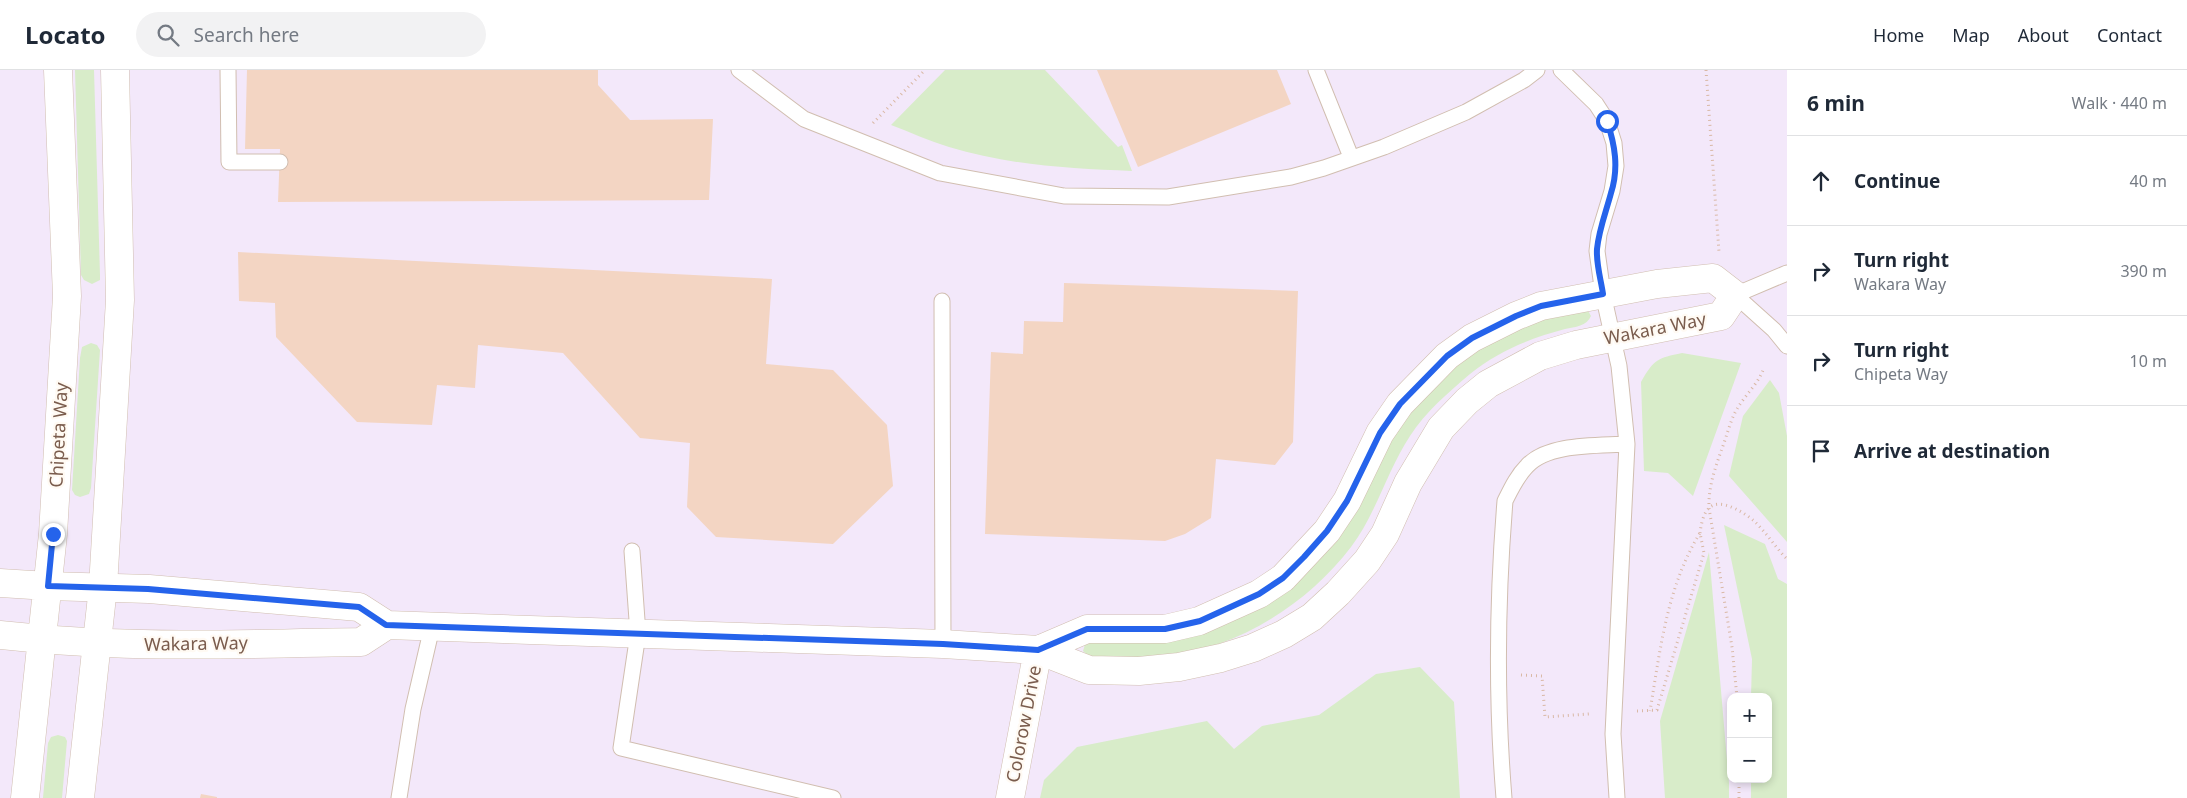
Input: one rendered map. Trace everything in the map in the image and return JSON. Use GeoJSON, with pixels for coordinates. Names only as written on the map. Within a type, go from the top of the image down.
{"type":"FeatureCollection","features":[{"type":"Feature","properties":{"kind":"street","name":"Chipeta Way"},"geometry":{"type":"LineString","coordinates":[[25,798],[54,519],[67,296],[58,70]]}},
{"type":"Feature","properties":{"kind":"street"},"geometry":{"type":"LineString","coordinates":[[80,798],[103,587],[120,300],[115,70]]}},
{"type":"Feature","properties":{"kind":"street","name":"Wakara Way"},"geometry":{"type":"LineString","coordinates":[[0,636],[96,644],[361,642],[386,625],[943,644],[1038,650],[1089,670],[1139,671],[1179,667],[1221,658],[1253,648],[1284,634],[1312,616],[1367,561],[1385,534],[1408,482],[1441,428],[1467,401],[1488,384],[1540,356],[1612,336],[1699,322],[1721,316],[1735,295],[1713,278],[1657,284],[1541,306],[1472,338],[1447,356],[1400,404],[1380,433],[1347,501],[1327,531],[1283,578],[1259,594],[1200,621],[1165,629],[1087,629],[1038,650]]}},
{"type":"Feature","properties":{"kind":"street"},"geometry":{"type":"LineString","coordinates":[[0,583],[148,589],[359,607],[386,625]]}},
{"type":"Feature","properties":{"kind":"street","name":"Colorow Drive"},"geometry":{"type":"LineString","coordinates":[[1010,798],[1038,650]]}},
{"type":"Feature","properties":{"kind":"lane"},"geometry":{"type":"LineString","coordinates":[[228,70],[229,162],[280,162]]}},
{"type":"Feature","properties":{"kind":"lane"},"geometry":{"type":"LineString","coordinates":[[739,70],[804,119],[940,173],[1064,196],[1168,197],[1291,177],[1324,168],[1384,146],[1466,112],[1524,80],[1534,71]]}},
{"type":"Feature","properties":{"kind":"lane"},"geometry":{"type":"LineString","coordinates":[[1561,70],[1596,104],[1607,121],[1614,143],[1616,166],[1612,191],[1599,234],[1597,251],[1603,294],[1620,374],[1627,444],[1612,734],[1617,798]]}},
{"type":"Feature","properties":{"kind":"lane"},"geometry":{"type":"LineString","coordinates":[[1319,71],[1351,157]]}},
{"type":"Feature","properties":{"kind":"lane"},"geometry":{"type":"LineString","coordinates":[[1787,273],[1735,295],[1774,330],[1787,346]]}},
{"type":"Feature","properties":{"kind":"lane"},"geometry":{"type":"LineString","coordinates":[[942,301],[943,644]]}},
{"type":"Feature","properties":{"kind":"lane"},"geometry":{"type":"LineString","coordinates":[[1504,798],[1500,754],[1499,675],[1505,502],[1514,482],[1528,464],[1547,453],[1569,448],[1627,444]]}},
{"type":"Feature","properties":{"kind":"lane"},"geometry":{"type":"LineString","coordinates":[[632,551],[638,634],[621,748],[833,798]]}},
{"type":"Feature","properties":{"kind":"lane"},"geometry":{"type":"LineString","coordinates":[[399,798],[413,709],[432,627]]}},
{"type":"Feature","properties":{"kind":"path"},"geometry":{"type":"LineString","coordinates":[[871,126],[925,70]]}},
{"type":"Feature","properties":{"kind":"path"},"geometry":{"type":"LineString","coordinates":[[1706,70],[1719,260]]}},
{"type":"Feature","properties":{"kind":"path"},"geometry":{"type":"LineString","coordinates":[[1737,693],[1732,647],[1708,495],[1735,412],[1761,376],[1764,367]]}},
{"type":"Feature","properties":{"kind":"path"},"geometry":{"type":"LineString","coordinates":[[1632,711],[1657,710],[1704,552],[1700,533],[1702,520],[1709,508],[1715,505],[1733,506],[1754,520],[1787,559]]}},
{"type":"Feature","properties":{"kind":"path"},"geometry":{"type":"LineString","coordinates":[[1650,711],[1668,610],[1687,553],[1700,533]]}},
{"type":"Feature","properties":{"kind":"path"},"geometry":{"type":"LineString","coordinates":[[1519,675],[1542,676],[1545,718],[1589,714]]}},
{"type":"Feature","properties":{"kind":"path"},"geometry":{"type":"LineString","coordinates":[[1739,783],[1739,798]]}},
{"type":"Feature","properties":{"kind":"shaded area"},"geometry":{"type":"Polygon","coordinates":[[[0,70],[1787,70],[1787,798],[0,798],[0,70]]]}},
{"type":"Feature","properties":{"kind":"green space"},"geometry":{"type":"Polygon","coordinates":[[[75,70],[94,70],[100,280],[92,284],[84,280],[81,275],[75,70]]]}},
{"type":"Feature","properties":{"kind":"green space"},"geometry":{"type":"Polygon","coordinates":[[[945,70],[1045,70],[1118,147],[1122,145],[1132,171],[1040,165],[994,158],[942,145],[891,125],[945,70]]]}},
{"type":"Feature","properties":{"kind":"green space"},"geometry":{"type":"Polygon","coordinates":[[[1587,309],[1591,316],[1584,324],[1540,337],[1503,352],[1470,374],[1438,403],[1423,418],[1402,449],[1368,521],[1351,547],[1313,588],[1268,621],[1217,645],[1163,657],[1091,658],[1083,651],[1086,641],[1262,601],[1442,372],[1517,326],[1587,309]]]}},
{"type":"Feature","properties":{"kind":"green space"},"geometry":{"type":"Polygon","coordinates":[[[91,343],[97,345],[100,350],[91,488],[89,494],[80,497],[75,495],[72,490],[80,358],[82,347],[91,343]]]}},
{"type":"Feature","properties":{"kind":"green space"},"geometry":{"type":"Polygon","coordinates":[[[1682,353],[1741,363],[1693,496],[1668,473],[1644,471],[1641,382],[1657,361],[1667,356],[1682,353]]]}},
{"type":"Feature","properties":{"kind":"green space"},"geometry":{"type":"Polygon","coordinates":[[[1770,380],[1779,393],[1787,436],[1787,542],[1729,476],[1743,416],[1770,380]]]}},
{"type":"Feature","properties":{"kind":"green space"},"geometry":{"type":"Polygon","coordinates":[[[1724,525],[1765,544],[1778,579],[1787,584],[1787,798],[1751,798],[1751,783],[1772,783],[1772,693],[1751,693],[1752,659],[1724,525]]]}},
{"type":"Feature","properties":{"kind":"green space"},"geometry":{"type":"Polygon","coordinates":[[[1709,552],[1729,798],[1665,798],[1660,721],[1709,552]]]}},
{"type":"Feature","properties":{"kind":"green space"},"geometry":{"type":"Polygon","coordinates":[[[1420,667],[1454,702],[1460,798],[1040,798],[1044,780],[1077,747],[1207,721],[1234,749],[1262,726],[1319,715],[1376,674],[1420,667]]]}},
{"type":"Feature","properties":{"kind":"green space"},"geometry":{"type":"Polygon","coordinates":[[[58,735],[65,737],[67,741],[62,798],[43,798],[48,743],[51,737],[58,735]]]}},
{"type":"Feature","properties":{"kind":"building"},"geometry":{"type":"Polygon","coordinates":[[[247,70],[598,70],[598,85],[630,120],[713,119],[709,200],[278,202],[280,149],[245,149],[247,70]]]}},
{"type":"Feature","properties":{"kind":"building"},"geometry":{"type":"Polygon","coordinates":[[[1097,70],[1277,70],[1291,104],[1138,167],[1097,70]]]}},
{"type":"Feature","properties":{"kind":"building"},"geometry":{"type":"Polygon","coordinates":[[[238,252],[772,279],[766,364],[833,370],[887,425],[893,486],[833,544],[716,537],[687,507],[690,443],[640,438],[563,353],[478,345],[475,388],[437,385],[432,425],[357,422],[276,337],[275,303],[239,301],[238,252]]]}},
{"type":"Feature","properties":{"kind":"building"},"geometry":{"type":"Polygon","coordinates":[[[1064,283],[1298,291],[1293,442],[1275,465],[1216,459],[1211,518],[1185,534],[1165,541],[985,534],[991,352],[1023,354],[1024,321],[1063,322],[1064,283]]]}},
{"type":"Feature","properties":{"kind":"building"},"geometry":{"type":"Polygon","coordinates":[[[201,794],[217,797],[217,798],[200,798],[201,794]]]}},
{"type":"Feature","properties":{"kind":"route"},"geometry":{"type":"LineString","coordinates":[[53,534],[48,586],[148,589],[359,607],[386,625],[943,644],[1038,650],[1087,629],[1165,629],[1200,621],[1228,610],[1259,594],[1283,578],[1304,557],[1327,531],[1347,501],[1380,433],[1400,404],[1422,379],[1447,356],[1472,338],[1541,306],[1603,294],[1597,251],[1599,234],[1612,191],[1616,166],[1614,143],[1607,121]]}}]}
